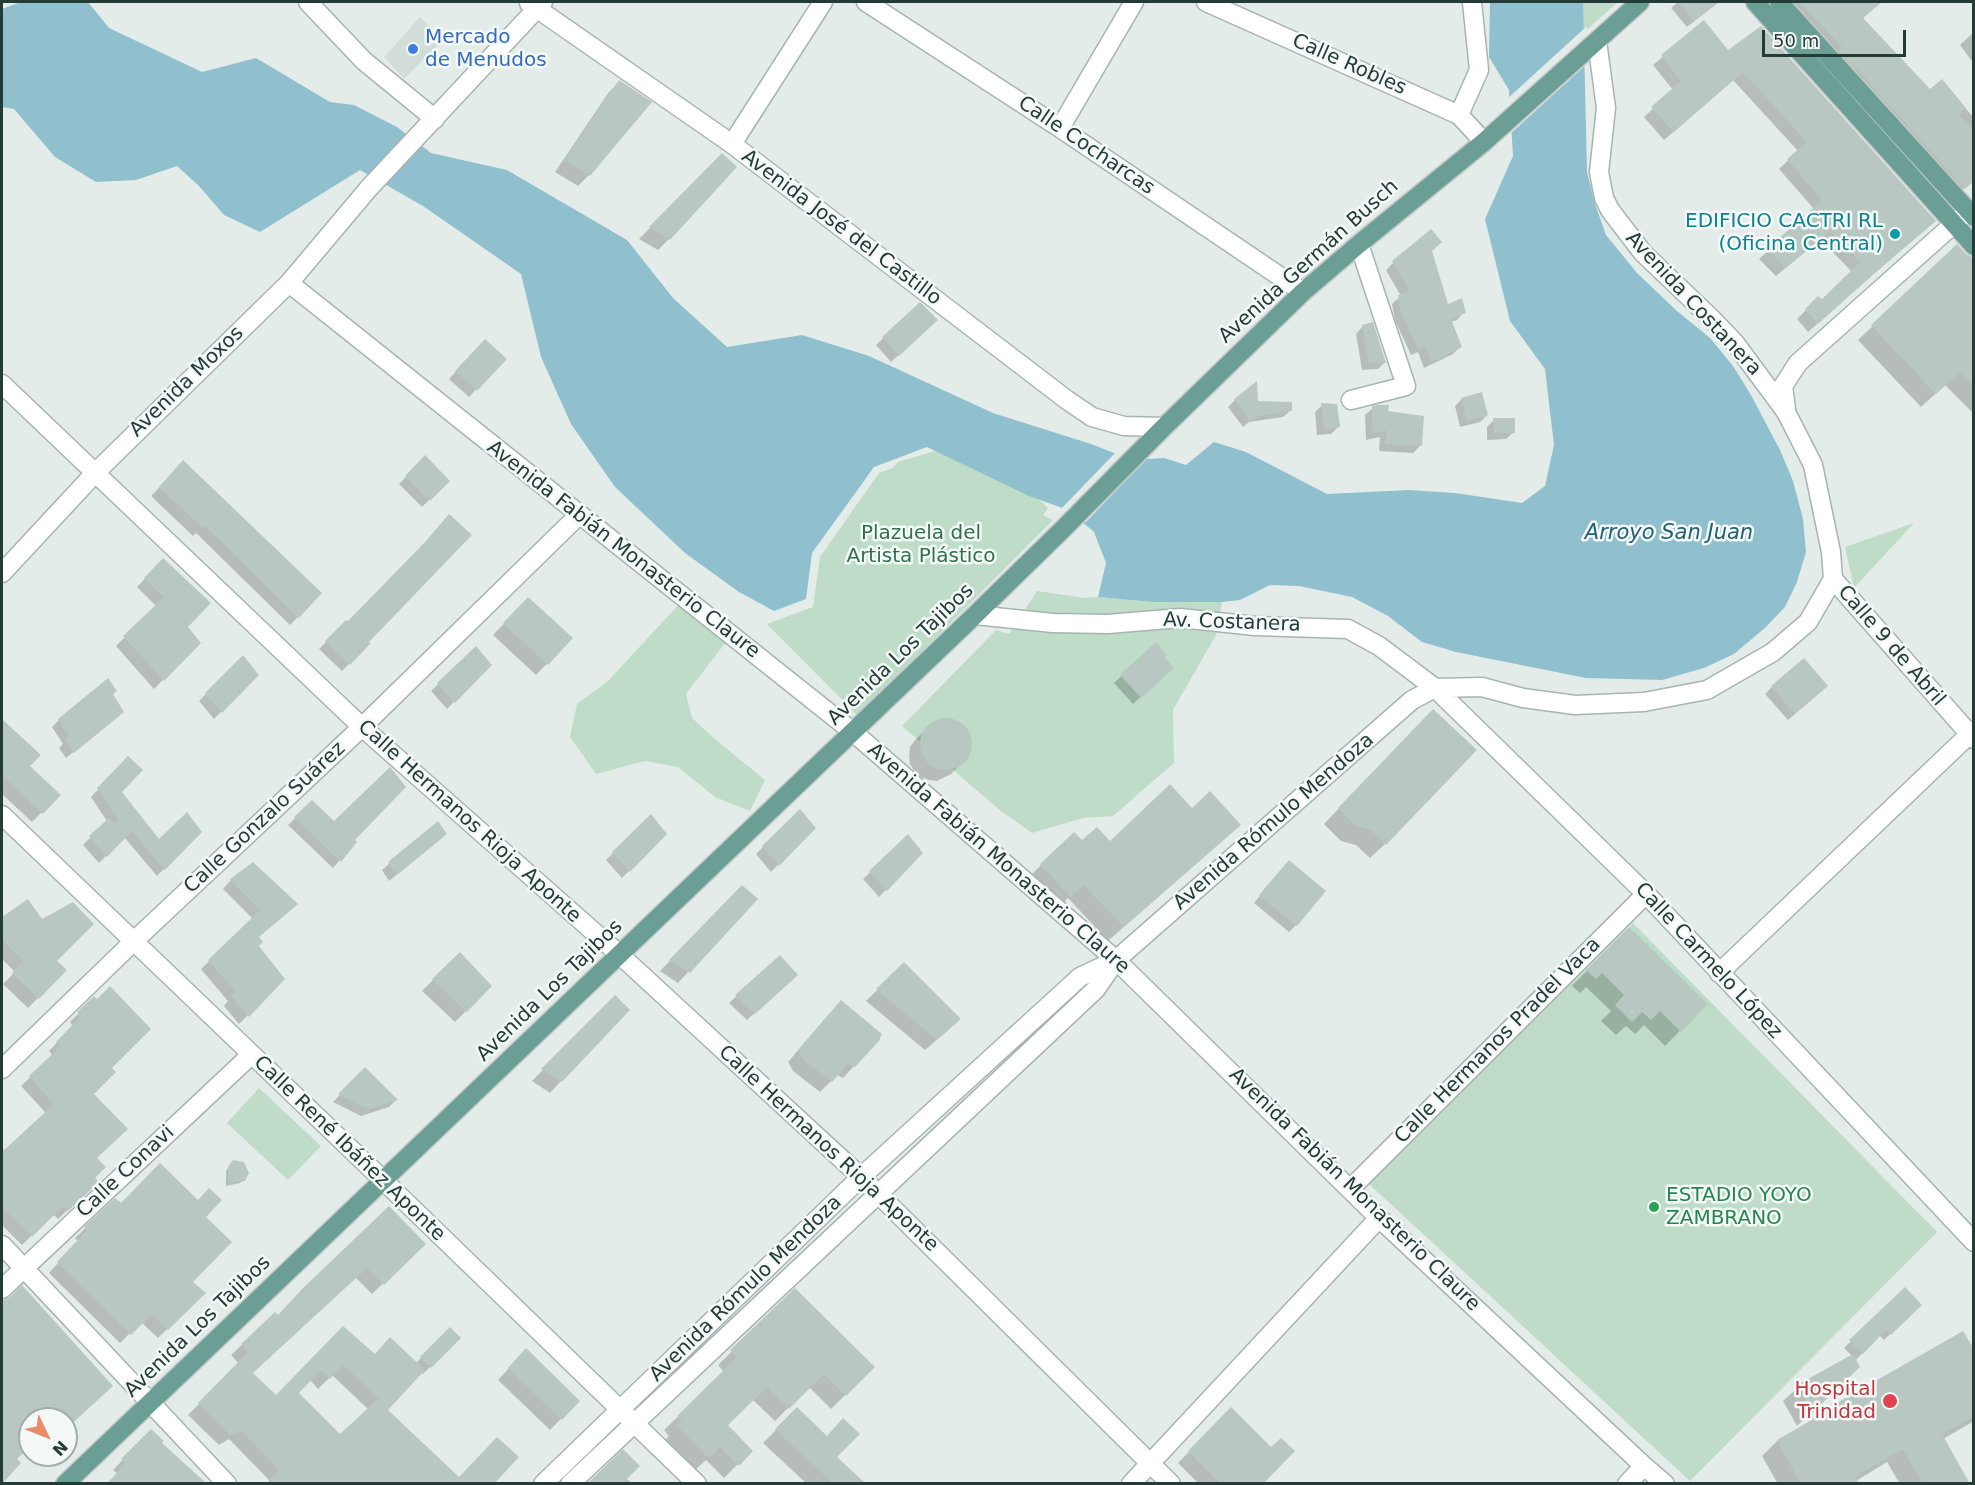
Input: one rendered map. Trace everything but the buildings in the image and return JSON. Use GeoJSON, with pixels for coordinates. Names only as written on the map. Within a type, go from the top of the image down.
{"type":"FeatureCollection","features":[{"type":"Feature","properties":{"kind":"main road"},"geometry":{"type":"LineString","coordinates":[[1597,41],[1640,2]]}},
{"type":"Feature","properties":{"kind":"main road"},"geometry":{"type":"LineString","coordinates":[[1755,2],[1974,246]]}},
{"type":"Feature","properties":{"kind":"main road"},"geometry":{"type":"LineString","coordinates":[[1779,2],[1972,211]]}},
{"type":"Feature","properties":{"kind":"main road","name":"Avenida Germán Busch"},"geometry":{"type":"LineString","coordinates":[[1063,529],[1303,292],[1490,136],[1597,41]]}},
{"type":"Feature","properties":{"kind":"main road","name":"Avenida Los Tajibos"},"geometry":{"type":"LineString","coordinates":[[65,1484],[1063,529]]}},
{"type":"Feature","properties":{"kind":"street"},"geometry":{"type":"LineString","coordinates":[[308,2],[429,126],[536,4]]}},
{"type":"Feature","properties":{"kind":"street"},"geometry":{"type":"LineString","coordinates":[[732,144],[823,2]]}},
{"type":"Feature","properties":{"kind":"street","name":"Calle Cocharcas"},"geometry":{"type":"LineString","coordinates":[[866,2],[1060,128],[1303,292]]}},
{"type":"Feature","properties":{"kind":"street"},"geometry":{"type":"LineString","coordinates":[[1060,128],[1134,2]]}},
{"type":"Feature","properties":{"kind":"street","name":"Calle Robles"},"geometry":{"type":"LineString","coordinates":[[1206,2],[1459,115],[1490,136]]}},
{"type":"Feature","properties":{"kind":"street"},"geometry":{"type":"LineString","coordinates":[[1459,115],[1479,70],[1472,2]]}},
{"type":"Feature","properties":{"kind":"street","name":"Avenida José del Castillo"},"geometry":{"type":"LineString","coordinates":[[536,4],[732,144],[1067,400],[1092,417],[1124,426],[1161,430]]}},
{"type":"Feature","properties":{"kind":"street","name":"Avenida Costanera"},"geometry":{"type":"LineString","coordinates":[[1597,41],[1606,108],[1599,172],[1604,198],[1610,210],[1643,253],[1735,343],[1786,412],[1813,465],[1831,552],[1833,579]]}},
{"type":"Feature","properties":{"kind":"street","name":"Avenida Moxos"},"geometry":{"type":"LineString","coordinates":[[2,573],[96,472],[288,283],[369,188],[429,126]]}},
{"type":"Feature","properties":{"kind":"street"},"geometry":{"type":"LineString","coordinates":[[1786,412],[1783,386],[1798,363],[1954,224],[1972,211]]}},
{"type":"Feature","properties":{"kind":"street"},"geometry":{"type":"LineString","coordinates":[[1351,400],[1406,386],[1359,244]]}},
{"type":"Feature","properties":{"kind":"street","name":"Avenida Fabián Monasterio Claure"},"geometry":{"type":"LineString","coordinates":[[288,283],[853,732],[1116,960],[1351,1188],[1379,1218],[1665,1484]]}},
{"type":"Feature","properties":{"kind":"street","name":"Calle Hermanos Rioja Aponte"},"geometry":{"type":"LineString","coordinates":[[2,384],[362,727],[620,955],[861,1177],[1171,1484]]}},
{"type":"Feature","properties":{"kind":"street","name":"Calle Gonzalo Suárez"},"geometry":{"type":"LineString","coordinates":[[2,1069],[134,941],[362,727],[579,516]]}},
{"type":"Feature","properties":{"kind":"street"},"geometry":{"type":"LineString","coordinates":[[1435,688],[1482,687],[1523,698],[1575,705],[1644,702],[1707,690],[1773,652],[1808,622],[1833,579]]}},
{"type":"Feature","properties":{"kind":"street","name":"Calle 9 de Abril"},"geometry":{"type":"LineString","coordinates":[[1833,579],[1972,735]]}},
{"type":"Feature","properties":{"kind":"street","name":"Av. Costanera"},"geometry":{"type":"LineString","coordinates":[[975,615],[1053,623],[1108,624],[1180,618],[1255,626],[1348,629],[1379,646],[1435,688]]}},
{"type":"Feature","properties":{"kind":"street","name":"Calle Carmelo López"},"geometry":{"type":"LineString","coordinates":[[1435,688],[1646,894],[1974,1242]]}},
{"type":"Feature","properties":{"kind":"street","name":"Avenida Rómulo Mendoza"},"geometry":{"type":"LineString","coordinates":[[570,1484],[1096,989],[1116,960],[1412,700],[1435,688]]}},
{"type":"Feature","properties":{"kind":"street"},"geometry":{"type":"LineString","coordinates":[[1719,973],[1972,735]]}},
{"type":"Feature","properties":{"kind":"street","name":"Calle René Ibáñez Aponte"},"geometry":{"type":"LineString","coordinates":[[2,815],[697,1484]]}},
{"type":"Feature","properties":{"kind":"street","name":"Calle Hermanos Pradel Vaca"},"geometry":{"type":"LineString","coordinates":[[1351,1188],[1646,894]]}},
{"type":"Feature","properties":{"kind":"street","name":"Avenida Rómulo Mendoza"},"geometry":{"type":"LineString","coordinates":[[543,1484],[861,1177],[1080,978],[1116,960]]}},
{"type":"Feature","properties":{"kind":"street","name":"Calle Conavi"},"geometry":{"type":"LineString","coordinates":[[2,1289],[251,1055]]}},
{"type":"Feature","properties":{"kind":"street"},"geometry":{"type":"LineString","coordinates":[[1131,1484],[1379,1218]]}},
{"type":"Feature","properties":{"kind":"street"},"geometry":{"type":"LineString","coordinates":[[2,1245],[226,1484]]}},
{"type":"Feature","properties":{"kind":"street"},"geometry":{"type":"LineString","coordinates":[[1627,1484],[1644,1466]]}},
{"type":"Feature","properties":{"kind":"shaded area","name":"Mercado de Menudos"},"geometry":{"type":"Polygon","coordinates":[[[420,17],[443,40],[404,79],[384,57],[420,17]]]}},
{"type":"Feature","properties":{"kind":"green space"},"geometry":{"type":"Polygon","coordinates":[[[1580,2],[1618,2],[1581,35],[1580,2]]]}},
{"type":"Feature","properties":{"kind":"green space","name":"Plazuela del Artista Plástico"},"geometry":{"type":"Polygon","coordinates":[[[952,446],[1024,486],[1048,508],[1043,515],[1053,520],[858,716],[767,624],[813,607],[820,557],[879,473],[893,468],[898,462],[952,446]]]}},
{"type":"Feature","properties":{"kind":"green space"},"geometry":{"type":"Polygon","coordinates":[[[1914,523],[1854,588],[1845,547],[1914,523]]]}},
{"type":"Feature","properties":{"kind":"green space"},"geometry":{"type":"Polygon","coordinates":[[[1037,591],[1085,598],[1153,602],[1222,602],[1216,635],[1173,710],[1174,763],[1113,816],[1083,818],[1032,833],[1001,811],[902,726],[996,630],[1009,634],[1037,591]]]}},
{"type":"Feature","properties":{"kind":"green space"},"geometry":{"type":"Polygon","coordinates":[[[683,600],[729,638],[686,694],[692,718],[765,780],[750,811],[715,797],[678,767],[645,761],[596,774],[570,737],[577,704],[608,681],[683,600]]]}},
{"type":"Feature","properties":{"kind":"green space","name":"ESTADIO YOYO ZAMBRANO"},"geometry":{"type":"Polygon","coordinates":[[[1633,923],[1937,1232],[1690,1481],[1367,1182],[1633,923]]]}},
{"type":"Feature","properties":{"kind":"green space"},"geometry":{"type":"Polygon","coordinates":[[[259,1088],[321,1146],[288,1180],[227,1123],[259,1088]]]}},
{"type":"Feature","properties":{"kind":"water","name":"Arroyo San Juan"},"geometry":{"type":"Polygon","coordinates":[[[21,2],[88,2],[109,28],[202,72],[256,58],[330,102],[354,105],[397,127],[431,153],[507,170],[627,240],[673,298],[727,347],[802,335],[869,356],[993,413],[1091,444],[1132,460],[1164,458],[1186,465],[1214,442],[1246,452],[1327,494],[1409,490],[1455,493],[1522,503],[1545,486],[1554,445],[1545,369],[1510,321],[1485,219],[1513,156],[1509,90],[1489,57],[1490,2],[1583,2],[1587,172],[1606,235],[1637,273],[1710,338],[1733,366],[1751,395],[1781,452],[1793,481],[1803,519],[1806,552],[1797,582],[1785,607],[1766,627],[1734,654],[1704,668],[1662,680],[1586,678],[1456,652],[1422,642],[1388,616],[1352,597],[1299,586],[1270,585],[1240,600],[1222,602],[1153,602],[1098,597],[1106,563],[1094,532],[1068,510],[1029,496],[927,447],[874,467],[812,553],[806,599],[774,611],[739,592],[685,553],[615,487],[571,424],[541,357],[521,274],[423,206],[360,170],[260,232],[224,215],[199,186],[177,166],[136,180],[96,182],[55,157],[14,109],[2,107],[2,9],[21,2]]]}},
{"type":"Feature","properties":{"kind":"pier"},"geometry":{"type":"Polygon","coordinates":[[[1587,26],[1588,63],[1509,135],[1507,99],[1587,26]]]}},
{"type":"Feature","properties":{"kind":"pier"},"geometry":{"type":"Polygon","coordinates":[[[1117,451],[1132,457],[1149,456],[1086,522],[1075,520],[1060,510],[1117,451]]]}},
{"type":"Feature","properties":{"kind":"place","name":"Mercado de Menudos"},"geometry":{"type":"Point","coordinates":[413,49]}},
{"type":"Feature","properties":{"kind":"place","name":"EDIFICIO CACTRI RL (Oficina Central)"},"geometry":{"type":"Point","coordinates":[1895,234]}},
{"type":"Feature","properties":{"kind":"place","name":"ESTADIO YOYO ZAMBRANO"},"geometry":{"type":"Point","coordinates":[1654,1207]}},
{"type":"Feature","properties":{"kind":"place","name":"Hospital Trinidad"},"geometry":{"type":"Point","coordinates":[1890,1401]}}]}
